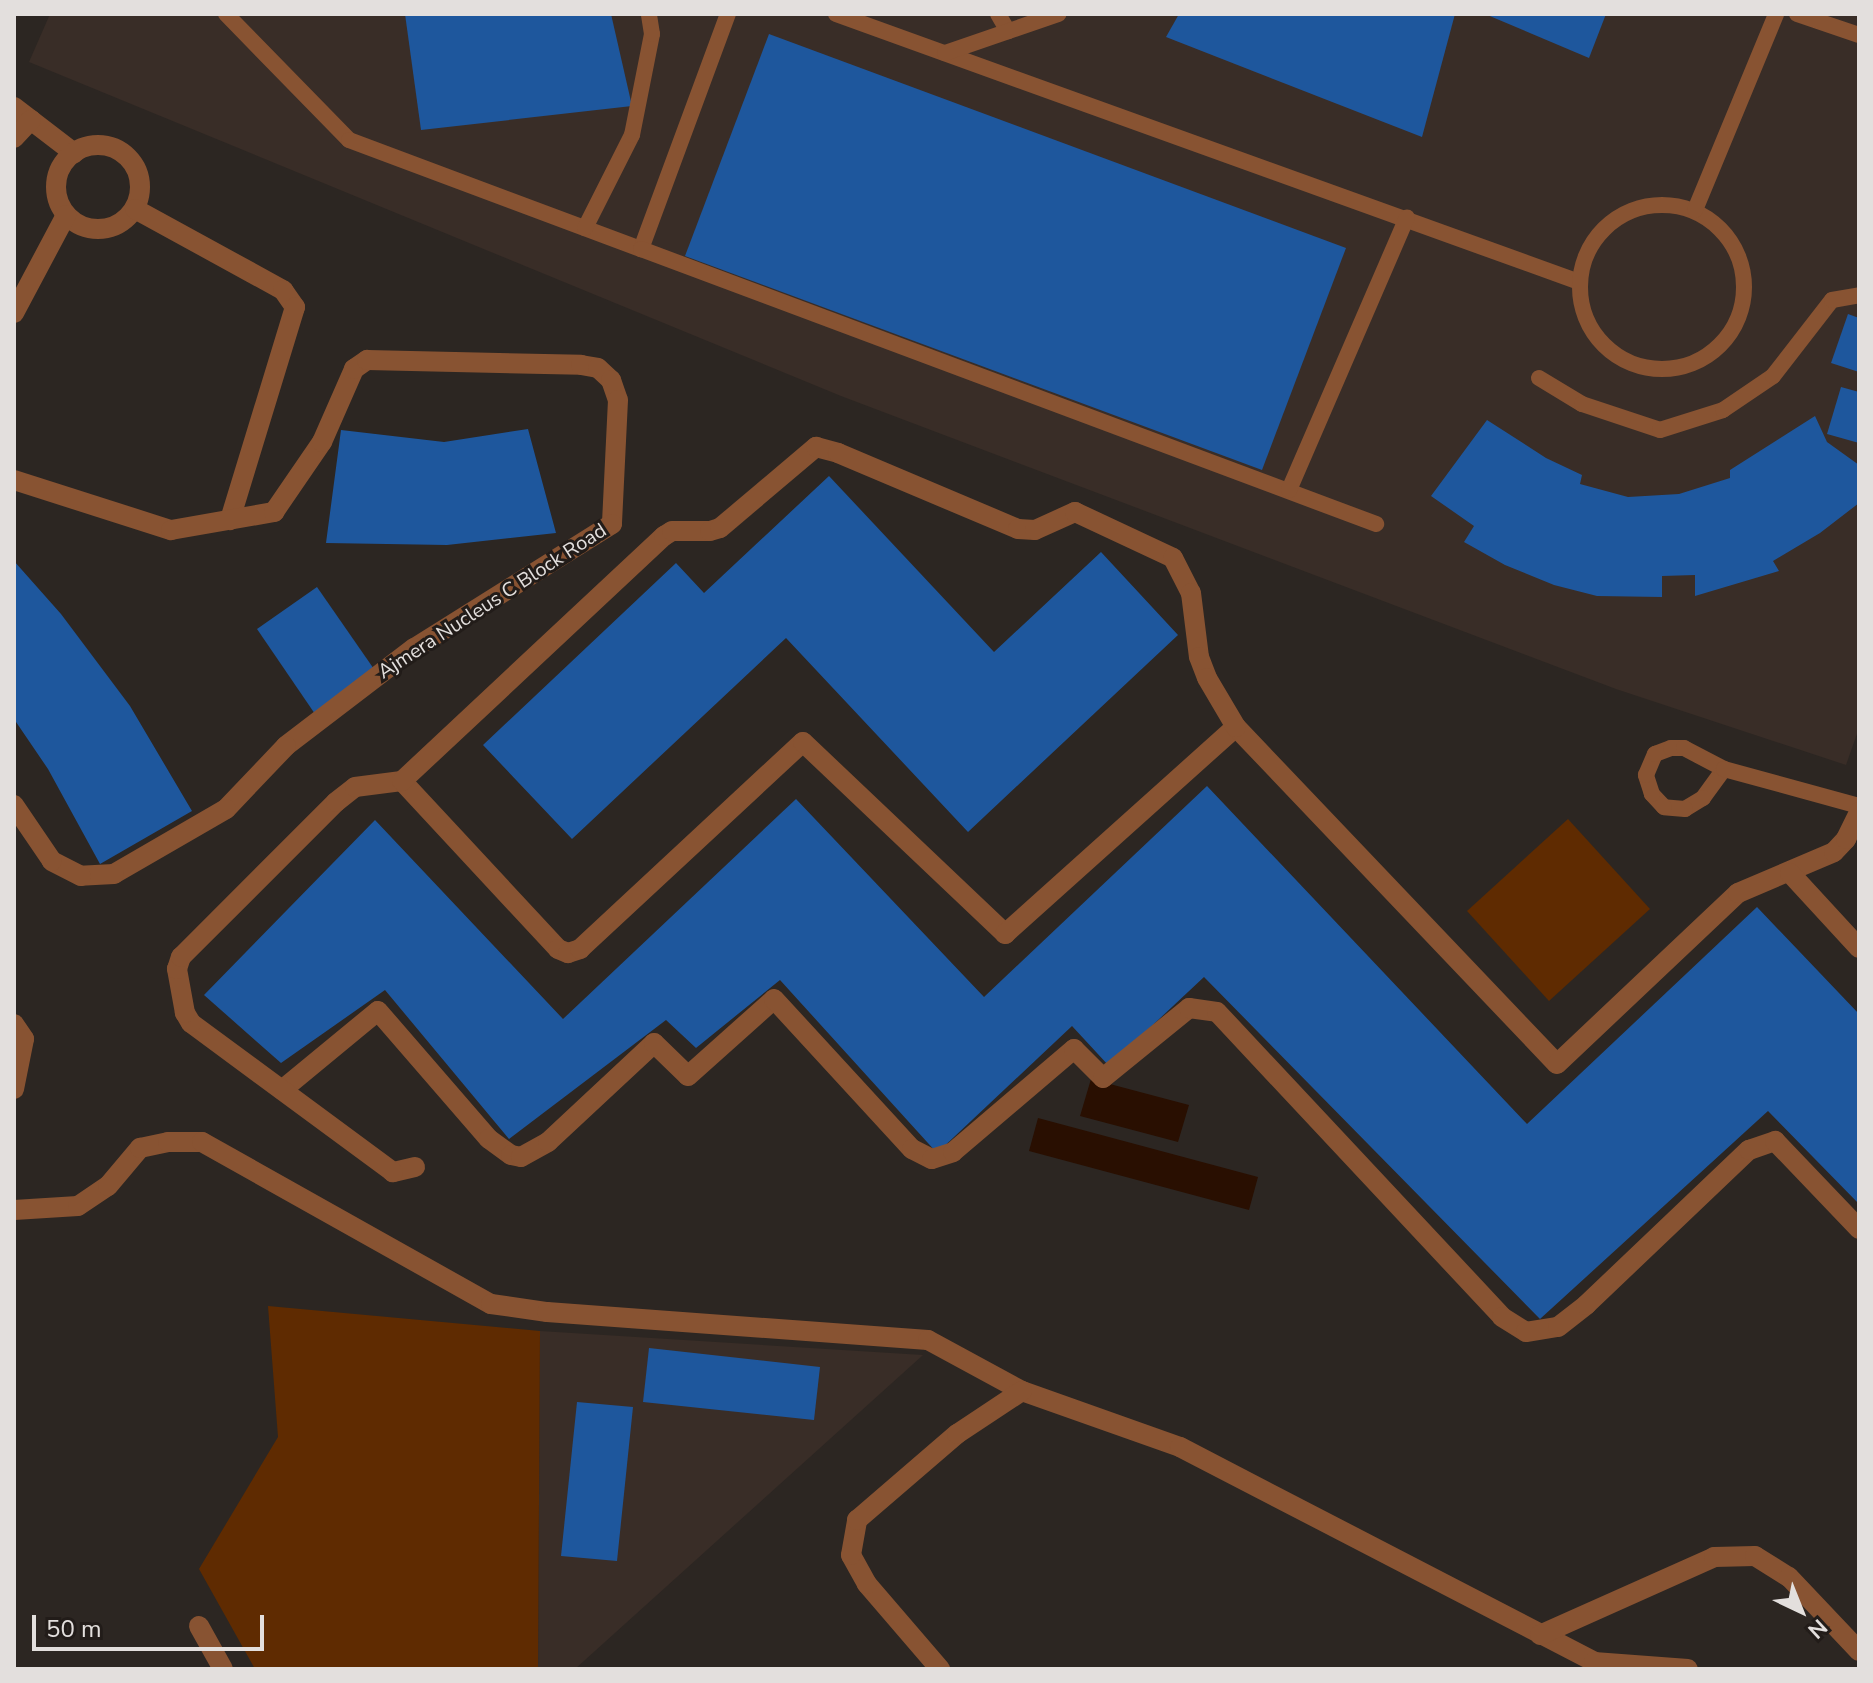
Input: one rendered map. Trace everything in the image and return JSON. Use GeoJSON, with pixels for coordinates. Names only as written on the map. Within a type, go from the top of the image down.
{"type":"FeatureCollection","features":[{"type":"Feature","properties":{"kind":"street"},"geometry":{"type":"LineString","coordinates":[[14,107],[74,153]]}},
{"type":"Feature","properties":{"kind":"street"},"geometry":{"type":"LineString","coordinates":[[14,138],[31,120]]}},
{"type":"Feature","properties":{"kind":"street"},"geometry":{"type":"LineString","coordinates":[[100,145],[126,154],[140,178],[140,196],[135,209],[117,225],[104,229],[77,224],[66,215],[56,189],[58,175],[74,153],[100,145]]}},
{"type":"Feature","properties":{"kind":"street"},"geometry":{"type":"LineString","coordinates":[[135,209],[283,290],[295,307],[230,520]]}},
{"type":"Feature","properties":{"kind":"street"},"geometry":{"type":"LineString","coordinates":[[14,313],[66,215]]}},
{"type":"Feature","properties":{"kind":"street","name":"Ajmera Nucleus C Block Road"},"geometry":{"type":"LineString","coordinates":[[14,480],[171,530],[274,512],[322,442],[354,369],[367,360],[581,365],[598,368],[611,380],[618,400],[612,524],[414,648],[286,746],[226,809],[114,874],[81,876],[52,861],[14,805]]}},
{"type":"Feature","properties":{"kind":"street"},"geometry":{"type":"LineString","coordinates":[[415,1167],[393,1172],[191,1023],[185,1013],[177,969],[181,957],[336,802],[355,787],[402,781],[664,536],[672,531],[720,528],[816,447],[838,453],[1018,529],[1035,530],[1075,512],[1173,558],[1191,593],[1199,657],[1207,678],[1236,727],[1557,1064],[1738,893],[1834,852],[1846,839],[1859,809]]}},
{"type":"Feature","properties":{"kind":"street"},"geometry":{"type":"LineString","coordinates":[[402,781],[558,949],[568,953],[580,949],[803,742],[1005,934],[1236,727]]}},
{"type":"Feature","properties":{"kind":"street"},"geometry":{"type":"LineString","coordinates":[[1790,873],[1859,948]]}},
{"type":"Feature","properties":{"kind":"street"},"geometry":{"type":"LineString","coordinates":[[282,1090],[378,1011],[489,1139],[511,1155],[521,1157],[548,1142],[654,1043],[688,1076],[774,999],[912,1149],[932,1159],[953,1152],[1074,1049],[1103,1078],[1189,1008],[1217,1012],[1502,1317],[1526,1332],[1558,1327],[1568,1320],[1749,1150],[1775,1141],[1859,1229]]}},
{"type":"Feature","properties":{"kind":"street"},"geometry":{"type":"LineString","coordinates":[[14,1024],[24,1039],[14,1089]]}},
{"type":"Feature","properties":{"kind":"street"},"geometry":{"type":"LineString","coordinates":[[14,1210],[78,1206],[108,1186],[140,1148],[168,1142],[202,1142],[491,1304],[547,1312],[928,1340],[1022,1391],[1180,1447],[1540,1635],[1590,1665],[1688,1669]]}},
{"type":"Feature","properties":{"kind":"street"},"geometry":{"type":"LineString","coordinates":[[940,1669],[867,1584],[851,1555],[857,1520],[957,1434],[1022,1391]]}},
{"type":"Feature","properties":{"kind":"street"},"geometry":{"type":"LineString","coordinates":[[1540,1635],[1714,1557],[1755,1556],[1789,1577],[1859,1651]]}},
{"type":"Feature","properties":{"kind":"street"},"geometry":{"type":"LineString","coordinates":[[199,1626],[223,1669]]}},
{"type":"Feature","properties":{"kind":"lane"},"geometry":{"type":"LineString","coordinates":[[226,14],[349,140],[1376,524]]}},
{"type":"Feature","properties":{"kind":"lane"},"geometry":{"type":"LineString","coordinates":[[585,228],[632,135],[652,34],[649,14]]}},
{"type":"Feature","properties":{"kind":"lane"},"geometry":{"type":"LineString","coordinates":[[641,249],[728,14]]}},
{"type":"Feature","properties":{"kind":"lane"},"geometry":{"type":"LineString","coordinates":[[836,14],[1407,217],[1579,282]]}},
{"type":"Feature","properties":{"kind":"lane"},"geometry":{"type":"LineString","coordinates":[[998,14],[1008,31]]}},
{"type":"Feature","properties":{"kind":"lane"},"geometry":{"type":"LineString","coordinates":[[945,53],[1058,14]]}},
{"type":"Feature","properties":{"kind":"lane"},"geometry":{"type":"LineString","coordinates":[[1695,210],[1776,14]]}},
{"type":"Feature","properties":{"kind":"lane"},"geometry":{"type":"LineString","coordinates":[[1797,14],[1859,35]]}},
{"type":"Feature","properties":{"kind":"lane"},"geometry":{"type":"LineString","coordinates":[[1669,204],[1695,210],[1734,245],[1743,269],[1745,295],[1736,323],[1720,346],[1696,362],[1669,369],[1641,367],[1615,356],[1595,336],[1582,310],[1579,282],[1585,256],[1599,233],[1619,216],[1643,206],[1669,204]]}},
{"type":"Feature","properties":{"kind":"lane"},"geometry":{"type":"LineString","coordinates":[[1289,490],[1407,217]]}},
{"type":"Feature","properties":{"kind":"lane"},"geometry":{"type":"LineString","coordinates":[[1539,378],[1582,404],[1660,430],[1723,410],[1773,376],[1832,300],[1859,295]]}},
{"type":"Feature","properties":{"kind":"lane"},"geometry":{"type":"LineString","coordinates":[[1724,769],[1703,798],[1685,809],[1664,807],[1652,794],[1646,775],[1655,754],[1671,748],[1684,748],[1724,769],[1859,809]]}},
{"type":"Feature","properties":{"kind":"shaded area"},"geometry":{"type":"Polygon","coordinates":[[[50,14],[1859,14],[1859,728],[1846,765],[1616,689],[841,396],[29,62],[50,14]]]}},
{"type":"Feature","properties":{"kind":"shaded area"},"geometry":{"type":"Polygon","coordinates":[[[1568,819],[1650,909],[1549,1001],[1467,911],[1568,819]]]}},
{"type":"Feature","properties":{"kind":"shaded area"},"geometry":{"type":"Polygon","coordinates":[[[1091,1079],[1189,1105],[1178,1142],[1080,1116],[1091,1079]]]}},
{"type":"Feature","properties":{"kind":"shaded area"},"geometry":{"type":"Polygon","coordinates":[[[1038,1118],[1258,1177],[1249,1210],[1029,1151],[1038,1118]]]}},
{"type":"Feature","properties":{"kind":"shaded area"},"geometry":{"type":"Polygon","coordinates":[[[268,1306],[540,1331],[538,1669],[255,1669],[199,1569],[278,1437],[268,1306]]]}},
{"type":"Feature","properties":{"kind":"shaded area"},"geometry":{"type":"Polygon","coordinates":[[[540,1331],[923,1355],[575,1669],[538,1669],[540,1331]]]}},
{"type":"Feature","properties":{"kind":"building"},"geometry":{"type":"Polygon","coordinates":[[[405,14],[611,14],[632,106],[421,130],[405,14]]]}},
{"type":"Feature","properties":{"kind":"building"},"geometry":{"type":"Polygon","coordinates":[[[1179,14],[1455,14],[1422,137],[1166,37],[1179,14]]]}},
{"type":"Feature","properties":{"kind":"building"},"geometry":{"type":"Polygon","coordinates":[[[1485,14],[1606,14],[1589,58],[1485,14]]]}},
{"type":"Feature","properties":{"kind":"building"},"geometry":{"type":"Polygon","coordinates":[[[769,34],[1346,248],[1262,470],[685,256],[769,34]]]}},
{"type":"Feature","properties":{"kind":"building"},"geometry":{"type":"Polygon","coordinates":[[[1848,314],[1859,318],[1859,372],[1831,363],[1848,314]]]}},
{"type":"Feature","properties":{"kind":"building"},"geometry":{"type":"Polygon","coordinates":[[[1841,387],[1859,392],[1859,443],[1827,434],[1841,387]]]}},
{"type":"Feature","properties":{"kind":"building"},"geometry":{"type":"Polygon","coordinates":[[[1815,416],[1827,442],[1859,465],[1859,503],[1820,533],[1773,561],[1779,571],[1695,596],[1695,575],[1662,576],[1662,597],[1597,596],[1554,585],[1505,565],[1464,542],[1474,526],[1431,496],[1487,420],[1546,458],[1582,475],[1580,484],[1628,497],[1679,494],[1730,478],[1730,470],[1815,416]]]}},
{"type":"Feature","properties":{"kind":"building"},"geometry":{"type":"Polygon","coordinates":[[[528,429],[556,533],[447,545],[326,543],[341,430],[444,442],[528,429]]]}},
{"type":"Feature","properties":{"kind":"building"},"geometry":{"type":"Polygon","coordinates":[[[829,476],[994,652],[1101,552],[1178,635],[968,832],[786,638],[572,839],[483,745],[676,563],[704,593],[829,476]]]}},
{"type":"Feature","properties":{"kind":"building"},"geometry":{"type":"Polygon","coordinates":[[[14,561],[61,614],[130,706],[192,811],[100,864],[48,769],[14,719],[14,561]]]}},
{"type":"Feature","properties":{"kind":"building"},"geometry":{"type":"Polygon","coordinates":[[[317,587],[376,672],[315,714],[257,629],[317,587]]]}},
{"type":"Feature","properties":{"kind":"building"},"geometry":{"type":"Polygon","coordinates":[[[1207,786],[1527,1124],[1757,907],[1859,1014],[1859,1204],[1768,1111],[1540,1319],[1204,977],[1109,1066],[1072,1026],[937,1153],[780,980],[696,1048],[666,1020],[509,1139],[385,990],[281,1063],[204,995],[375,820],[563,1019],[796,799],[984,997],[1207,786]]]}},
{"type":"Feature","properties":{"kind":"building"},"geometry":{"type":"Polygon","coordinates":[[[649,1348],[820,1367],[814,1420],[643,1402],[649,1348]]]}},
{"type":"Feature","properties":{"kind":"building"},"geometry":{"type":"Polygon","coordinates":[[[577,1402],[633,1407],[617,1561],[561,1556],[577,1402]]]}}]}
